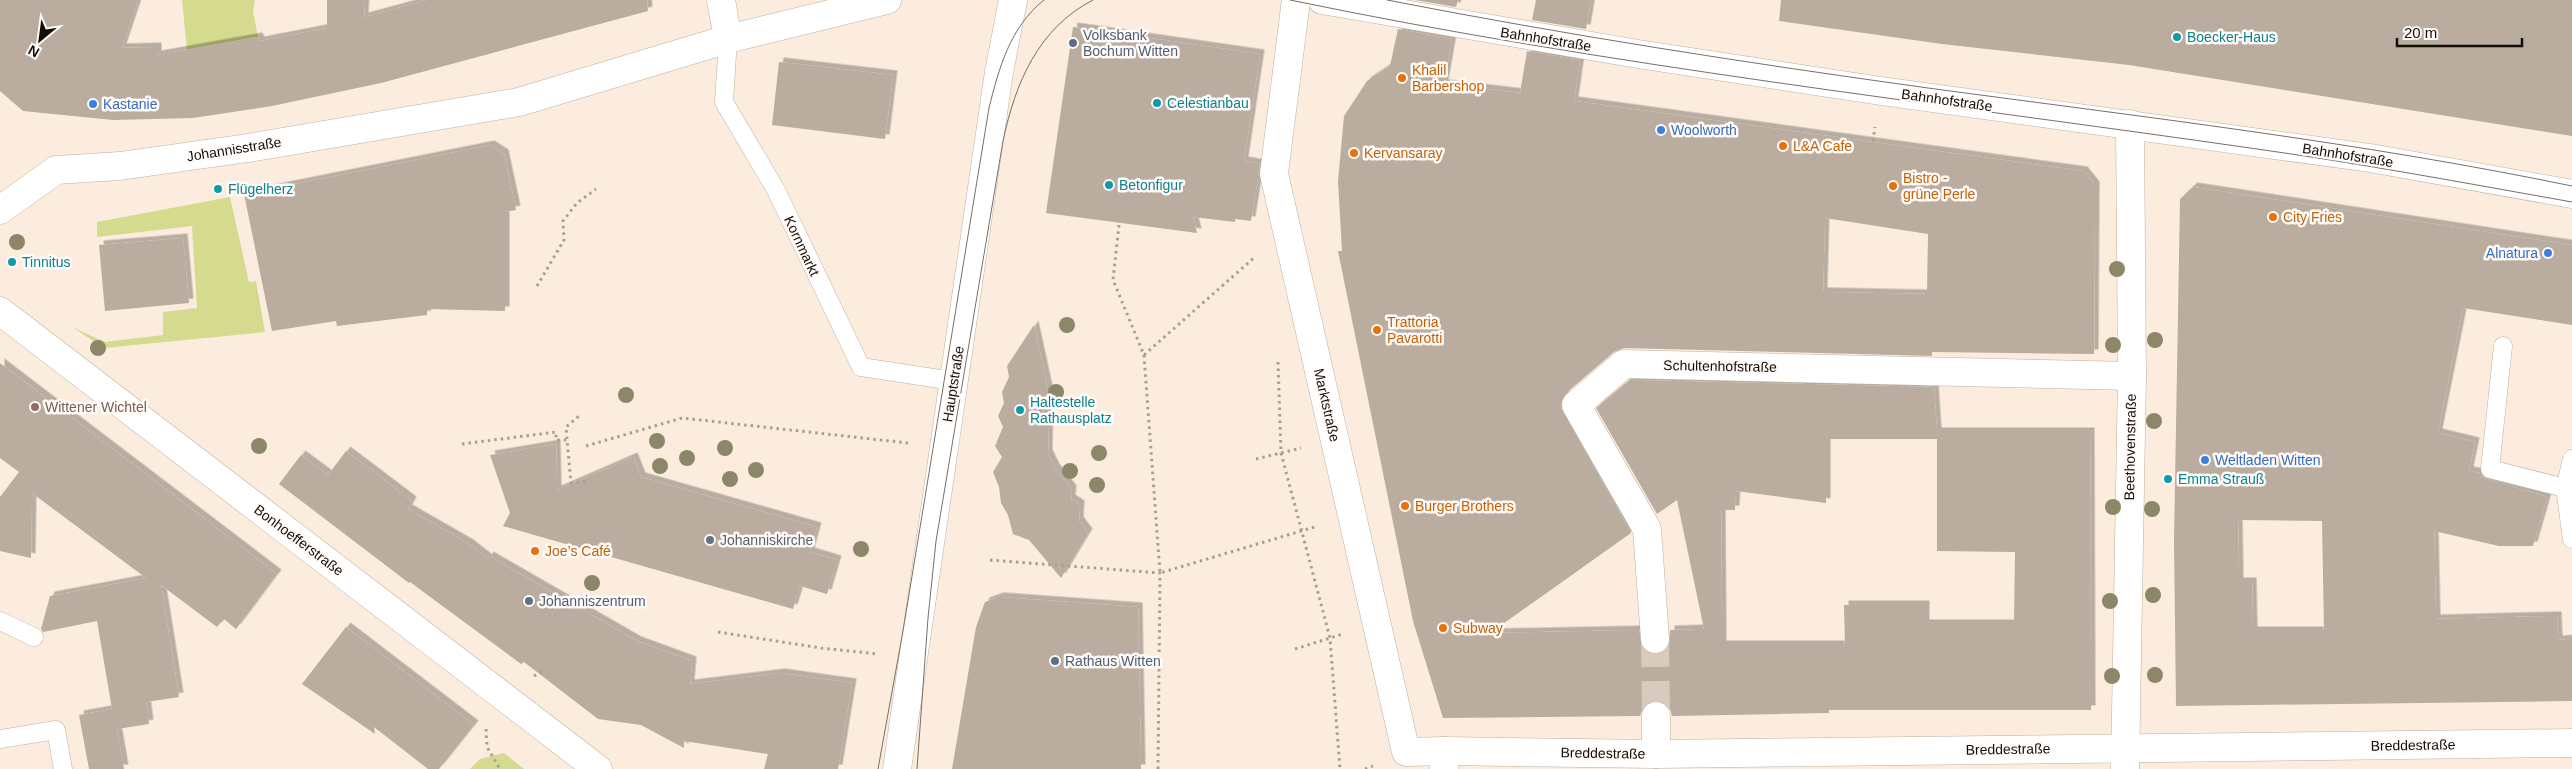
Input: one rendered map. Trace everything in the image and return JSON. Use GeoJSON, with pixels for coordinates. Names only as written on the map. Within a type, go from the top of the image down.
{"type":"FeatureCollection","features":[{"type":"Feature","properties":{"kind":"street"},"geometry":{"type":"LineString","coordinates":[[721,0],[728,39]]}},
{"type":"Feature","properties":{"kind":"street","name":"Johannisstraße"},"geometry":{"type":"LineString","coordinates":[[0,210],[56,170],[120,166],[248,148],[479,107],[519,102],[728,39],[888,0]]}},
{"type":"Feature","properties":{"kind":"street","name":"Hauptstraße"},"geometry":{"type":"LineString","coordinates":[[897,769],[999,72],[1013,0]]}},
{"type":"Feature","properties":{"kind":"street","name":"Marktstraße"},"geometry":{"type":"LineString","coordinates":[[1296,0],[1274,174],[1406,752],[1444,760]]}},
{"type":"Feature","properties":{"kind":"street","name":"Bahnhofstraße"},"geometry":{"type":"LineString","coordinates":[[1322,0],[1647,56],[1881,91],[2370,158],[2572,194]]}},
{"type":"Feature","properties":{"kind":"street","name":"Beethovenstraße"},"geometry":{"type":"LineString","coordinates":[[2125,758],[2132,376],[2130,124]]}},
{"type":"Feature","properties":{"kind":"street","name":"Bonhoefferstraße"},"geometry":{"type":"LineString","coordinates":[[0,311],[598,769]]}},
{"type":"Feature","properties":{"kind":"street","name":"Schultenhofstraße"},"geometry":{"type":"LineString","coordinates":[[1655,640],[1648,529],[1576,405],[1624,364],[2132,376]]}},
{"type":"Feature","properties":{"kind":"street"},"geometry":{"type":"LineString","coordinates":[[1656,716],[1656,754]]}},
{"type":"Feature","properties":{"kind":"street","name":"Breddestraße"},"geometry":{"type":"LineString","coordinates":[[1444,760],[1536,753],[2125,758],[2572,743]]}},
{"type":"Feature","properties":{"kind":"lane","name":"Kornmarkt"},"geometry":{"type":"LineString","coordinates":[[728,39],[724,102],[776,190],[860,367],[953,381]]}},
{"type":"Feature","properties":{"kind":"lane"},"geometry":{"type":"LineString","coordinates":[[2503,346],[2490,469],[2565,488]]}},
{"type":"Feature","properties":{"kind":"lane"},"geometry":{"type":"LineString","coordinates":[[2572,459],[2565,488],[2572,539]]}},
{"type":"Feature","properties":{"kind":"lane"},"geometry":{"type":"LineString","coordinates":[[0,621],[34,637]]}},
{"type":"Feature","properties":{"kind":"lane"},"geometry":{"type":"LineString","coordinates":[[0,739],[56,730],[63,769]]}},
{"type":"Feature","properties":{"kind":"path"},"geometry":{"type":"LineString","coordinates":[[536,286],[564,240],[563,221],[577,203],[596,189]]}},
{"type":"Feature","properties":{"kind":"path"},"geometry":{"type":"LineString","coordinates":[[1119,225],[1113,280],[1144,355],[1160,573],[1158,769]]}},
{"type":"Feature","properties":{"kind":"path"},"geometry":{"type":"LineString","coordinates":[[1144,355],[1258,254]]}},
{"type":"Feature","properties":{"kind":"path"},"geometry":{"type":"LineString","coordinates":[[1278,357],[1281,453],[1330,638],[1340,769]]}},
{"type":"Feature","properties":{"kind":"path"},"geometry":{"type":"LineString","coordinates":[[579,416],[566,427],[572,483],[589,481]]}},
{"type":"Feature","properties":{"kind":"path"},"geometry":{"type":"LineString","coordinates":[[586,446],[682,418],[878,438]]}},
{"type":"Feature","properties":{"kind":"path"},"geometry":{"type":"LineString","coordinates":[[462,444],[556,432],[556,440],[567,440]]}},
{"type":"Feature","properties":{"kind":"path"},"geometry":{"type":"LineString","coordinates":[[1256,459],[1335,438]]}},
{"type":"Feature","properties":{"kind":"path"},"geometry":{"type":"LineString","coordinates":[[990,560],[1160,573],[1352,515]]}},
{"type":"Feature","properties":{"kind":"path"},"geometry":{"type":"LineString","coordinates":[[1295,648],[1377,623]]}},
{"type":"Feature","properties":{"kind":"path"},"geometry":{"type":"LineString","coordinates":[[718,632],[821,648],[856,651]]}},
{"type":"Feature","properties":{"kind":"green space"},"geometry":{"type":"Polygon","coordinates":[[[182,0],[255,0],[253,11],[258,37],[187,50],[182,0]]]}},
{"type":"Feature","properties":{"kind":"green space"},"geometry":{"type":"Polygon","coordinates":[[[230,197],[249,282],[256,281],[265,332],[104,348],[72,327],[105,342],[163,335],[163,312],[197,308],[192,226],[97,237],[97,222],[230,197]]]}},
{"type":"Feature","properties":{"kind":"green space"},"geometry":{"type":"Polygon","coordinates":[[[504,753],[524,769],[470,769],[480,759],[504,753]]]}},
{"type":"Feature","properties":{"kind":"building"},"geometry":{"type":"Polygon","coordinates":[[[0,0],[138,0],[122,48],[157,47],[157,55],[258,37],[260,41],[327,28],[327,0],[365,0],[364,17],[427,0],[647,0],[648,11],[381,83],[272,106],[193,118],[113,120],[23,111],[0,91],[0,0]]]}},
{"type":"Feature","properties":{"kind":"building"},"geometry":{"type":"Polygon","coordinates":[[[1415,0],[1458,0],[1456,7],[1415,0]]]}},
{"type":"Feature","properties":{"kind":"building"},"geometry":{"type":"Polygon","coordinates":[[[1536,0],[1591,0],[1586,29],[1532,20],[1536,0]]]}},
{"type":"Feature","properties":{"kind":"building"},"geometry":{"type":"Polygon","coordinates":[[[1781,0],[2572,0],[2572,136],[2129,65],[1942,44],[1779,21],[1781,0]]]}},
{"type":"Feature","properties":{"kind":"building","name":"Celestianbau"},"geometry":{"type":"Polygon","coordinates":[[[1073,27],[1260,54],[1244,161],[1260,164],[1251,221],[1235,219],[1235,222],[1193,217],[1197,233],[1046,213],[1073,27]]]}},
{"type":"Feature","properties":{"kind":"building"},"geometry":{"type":"Polygon","coordinates":[[[1398,29],[1452,39],[1444,84],[1520,93],[1527,51],[1580,60],[1574,101],[2083,171],[2095,186],[2094,354],[1932,352],[1932,356],[1624,348],[1614,352],[1566,393],[1560,406],[1631,533],[1490,633],[1639,630],[1642,648],[1656,655],[1663,652],[1669,646],[1670,630],[1704,629],[1677,500],[1657,514],[1596,408],[1630,380],[1934,387],[1937,432],[2090,432],[2091,710],[1829,710],[1829,713],[1672,716],[1670,709],[1664,703],[1656,700],[1649,702],[1643,708],[1640,716],[1443,718],[1413,621],[1338,251],[1342,251],[1338,181],[1344,116],[1367,81],[1390,66],[1398,29]],[[1825,218],[1823,292],[1927,294],[1928,234],[1825,218]],[[1826,439],[1826,503],[1736,491],[1735,510],[1721,510],[1722,645],[1845,645],[1844,605],[1925,605],[1925,624],[2014,624],[2015,552],[1937,551],[1937,439],[1826,439]]]}},
{"type":"Feature","properties":{"kind":"building"},"geometry":{"type":"Polygon","coordinates":[[[779,62],[893,75],[885,139],[772,125],[779,62]]]}},
{"type":"Feature","properties":{"kind":"building"},"geometry":{"type":"Polygon","coordinates":[[[490,145],[504,154],[516,210],[505,212],[505,311],[427,309],[427,315],[337,326],[336,321],[272,331],[244,194],[490,145]]]}},
{"type":"Feature","properties":{"kind":"building"},"geometry":{"type":"Polygon","coordinates":[[[2193,187],[2572,245],[2572,325],[2463,308],[2438,433],[2475,442],[2469,471],[2480,473],[2480,476],[2487,479],[2547,497],[2533,546],[2499,546],[2434,531],[2436,619],[2557,616],[2558,640],[2572,639],[2572,701],[2176,706],[2174,540],[2180,199],[2193,187]],[[2238,520],[2239,582],[2252,582],[2253,631],[2324,631],[2322,521],[2238,520]]]}},
{"type":"Feature","properties":{"kind":"building"},"geometry":{"type":"Polygon","coordinates":[[[183,238],[189,303],[105,311],[99,245],[183,238]]]}},
{"type":"Feature","properties":{"kind":"building","name":"Haltestelle Rathausplatz"},"geometry":{"type":"Polygon","coordinates":[[[1034,325],[1049,394],[1048,454],[1055,468],[1072,490],[1071,499],[1080,505],[1079,521],[1088,533],[1061,578],[1029,540],[1013,534],[1008,515],[1001,503],[999,487],[993,472],[1002,457],[995,446],[1003,427],[998,416],[1004,403],[1002,392],[1009,377],[1007,366],[1034,325]]]}},
{"type":"Feature","properties":{"kind":"building"},"geometry":{"type":"Polygon","coordinates":[[[0,363],[277,574],[236,629],[224,619],[217,627],[161,585],[179,697],[146,702],[149,724],[117,729],[124,769],[89,769],[79,715],[112,709],[97,621],[43,632],[41,629],[50,596],[146,578],[32,493],[31,558],[0,551],[0,497],[19,472],[0,458],[0,363]]]}},
{"type":"Feature","properties":{"kind":"building","name":"Johanniskirche"},"geometry":{"type":"Polygon","coordinates":[[[556,444],[557,490],[633,457],[641,477],[817,527],[810,552],[837,560],[827,594],[800,586],[793,609],[503,526],[510,513],[490,455],[556,444]]]}},
{"type":"Feature","properties":{"kind":"building"},"geometry":{"type":"Polygon","coordinates":[[[346,451],[412,501],[408,509],[469,544],[488,559],[489,556],[637,641],[692,661],[690,684],[780,673],[852,683],[838,769],[764,769],[768,754],[684,741],[684,748],[641,725],[598,719],[524,662],[521,664],[409,583],[279,484],[301,455],[328,475],[346,451]]]}},
{"type":"Feature","properties":{"kind":"building","name":"Rathaus Witten"},"geometry":{"type":"Polygon","coordinates":[[[999,597],[1138,607],[1141,769],[952,769],[976,627],[985,602],[999,597]]]}},
{"type":"Feature","properties":{"kind":"building"},"geometry":{"type":"Polygon","coordinates":[[[346,627],[474,725],[439,769],[428,769],[374,727],[375,734],[302,684],[346,627]]]}},
{"type":"Feature","properties":{"kind":"tunnel"},"geometry":{"type":"LineString","coordinates":[[1655,639],[1656,716]]}},
{"type":"Feature","properties":{"kind":"tram line"},"geometry":{"type":"LineString","coordinates":[[878,769],[903,631],[989,108],[1002,63],[1014,35],[1032,11],[1044,0]]}},
{"type":"Feature","properties":{"kind":"tram line"},"geometry":{"type":"LineString","coordinates":[[917,769],[928,618],[936,541],[1003,141],[1014,99],[1032,60],[1057,26],[1093,0]]}},
{"type":"Feature","properties":{"kind":"tram line"},"geometry":{"type":"LineString","coordinates":[[1290,0],[1409,23],[1649,64],[2290,154],[2572,202]]}},
{"type":"Feature","properties":{"kind":"tram line"},"geometry":{"type":"LineString","coordinates":[[1387,0],[1589,37],[1928,88],[2331,143],[2492,170],[2572,186]]}},
{"type":"Feature","properties":{"kind":"place","name":"Boecker-Haus"},"geometry":{"type":"Point","coordinates":[2177,37]}},
{"type":"Feature","properties":{"kind":"place","name":"Volksbank Bochum Witten"},"geometry":{"type":"Point","coordinates":[1073,43]}},
{"type":"Feature","properties":{"kind":"place","name":"Khalil Barbershop"},"geometry":{"type":"Point","coordinates":[1402,78]}},
{"type":"Feature","properties":{"kind":"place","name":"Celestianbau"},"geometry":{"type":"Point","coordinates":[1157,103]}},
{"type":"Feature","properties":{"kind":"place","name":"Kastanie"},"geometry":{"type":"Point","coordinates":[93,104]}},
{"type":"Feature","properties":{"kind":"place","name":"Woolworth"},"geometry":{"type":"Point","coordinates":[1661,130]}},
{"type":"Feature","properties":{"kind":"place","name":"L&A Cafe"},"geometry":{"type":"Point","coordinates":[1783,146]}},
{"type":"Feature","properties":{"kind":"place","name":"Kervansaray"},"geometry":{"type":"Point","coordinates":[1354,153]}},
{"type":"Feature","properties":{"kind":"place","name":"Betonfigur"},"geometry":{"type":"Point","coordinates":[1109,185]}},
{"type":"Feature","properties":{"kind":"place","name":"Bistro - grüne Perle"},"geometry":{"type":"Point","coordinates":[1893,186]}},
{"type":"Feature","properties":{"kind":"place","name":"Flügelherz"},"geometry":{"type":"Point","coordinates":[218,189]}},
{"type":"Feature","properties":{"kind":"place","name":"City Fries"},"geometry":{"type":"Point","coordinates":[2273,217]}},
{"type":"Feature","properties":{"kind":"place","name":"Alnatura"},"geometry":{"type":"Point","coordinates":[2548,253]}},
{"type":"Feature","properties":{"kind":"place","name":"Tinnitus"},"geometry":{"type":"Point","coordinates":[12,262]}},
{"type":"Feature","properties":{"kind":"place","name":"Trattoria Pavarotti"},"geometry":{"type":"Point","coordinates":[1377,330]}},
{"type":"Feature","properties":{"kind":"place","name":"Wittener Wichtel"},"geometry":{"type":"Point","coordinates":[35,407]}},
{"type":"Feature","properties":{"kind":"place","name":"Haltestelle Rathausplatz"},"geometry":{"type":"Point","coordinates":[1020,410]}},
{"type":"Feature","properties":{"kind":"place","name":"Weltladen Witten"},"geometry":{"type":"Point","coordinates":[2205,460]}},
{"type":"Feature","properties":{"kind":"place","name":"Emma Strauß"},"geometry":{"type":"Point","coordinates":[2168,479]}},
{"type":"Feature","properties":{"kind":"place","name":"Burger Brothers"},"geometry":{"type":"Point","coordinates":[1405,506]}},
{"type":"Feature","properties":{"kind":"place","name":"Johanniskirche"},"geometry":{"type":"Point","coordinates":[710,540]}},
{"type":"Feature","properties":{"kind":"place","name":"Joe’s Café"},"geometry":{"type":"Point","coordinates":[535,551]}},
{"type":"Feature","properties":{"kind":"place","name":"Johanniszentrum"},"geometry":{"type":"Point","coordinates":[529,601]}},
{"type":"Feature","properties":{"kind":"place","name":"Subway"},"geometry":{"type":"Point","coordinates":[1443,628]}},
{"type":"Feature","properties":{"kind":"place","name":"Rathaus Witten"},"geometry":{"type":"Point","coordinates":[1055,661]}}]}
